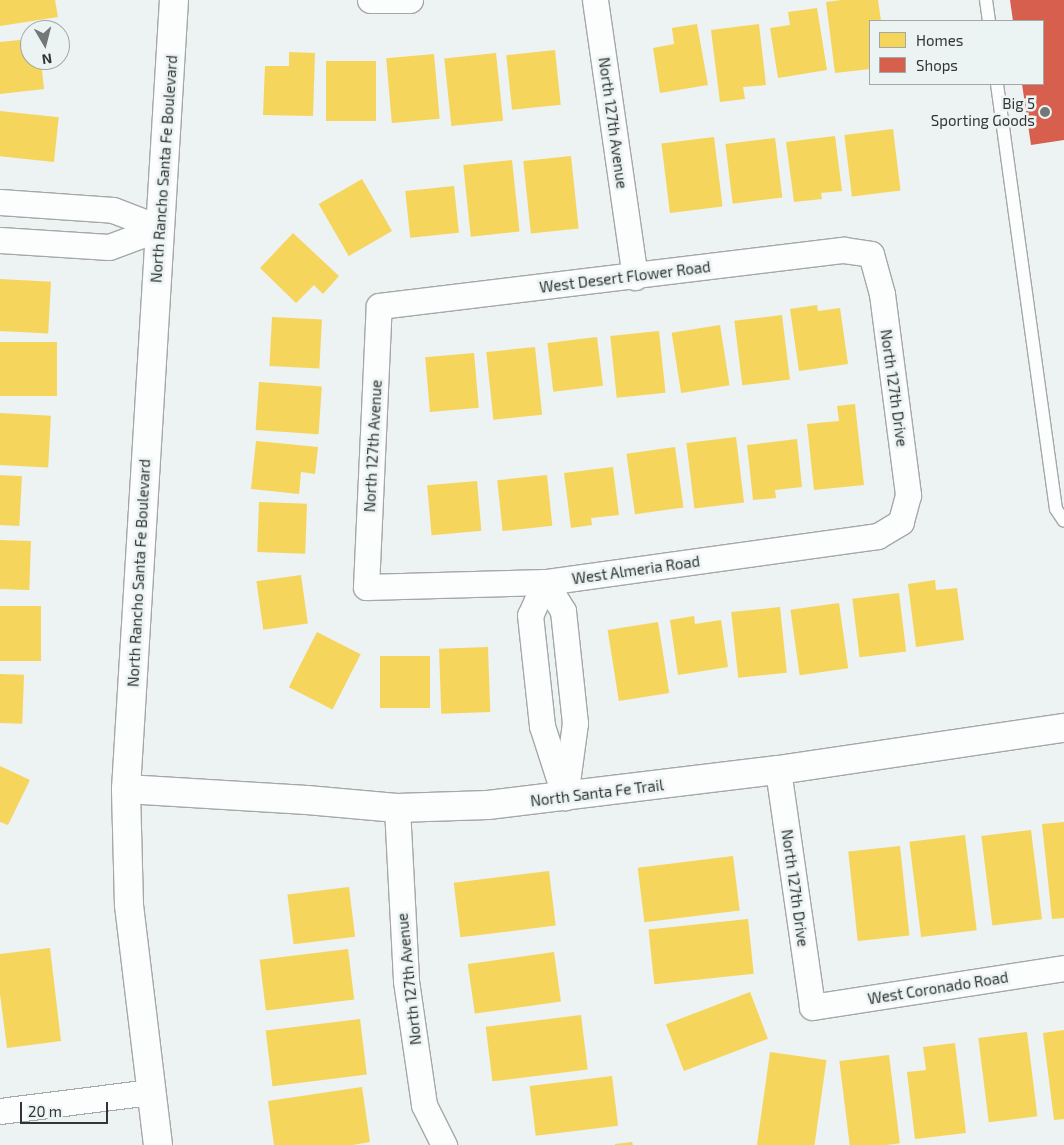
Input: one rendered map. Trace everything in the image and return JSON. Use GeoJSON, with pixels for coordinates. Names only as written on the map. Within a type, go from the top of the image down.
{"type":"FeatureCollection","features":[{"type":"Feature","properties":{"kind":"street","name":"North Rancho Santa Fe Boulevard"},"geometry":{"type":"LineString","coordinates":[[158,1145],[150,1092],[129,905],[126,789],[174,0]]}},
{"type":"Feature","properties":{"kind":"street"},"geometry":{"type":"LineString","coordinates":[[370,0],[403,0]]}},
{"type":"Feature","properties":{"kind":"street","name":"North 127th Avenue"},"geometry":{"type":"LineString","coordinates":[[595,0],[635,276]]}},
{"type":"Feature","properties":{"kind":"street"},"geometry":{"type":"LineString","coordinates":[[0,202],[113,210],[160,228]]}},
{"type":"Feature","properties":{"kind":"street"},"geometry":{"type":"LineString","coordinates":[[0,240],[109,247],[160,228]]}},
{"type":"Feature","properties":{"kind":"street","name":"West Desert Flower Road"},"geometry":{"type":"LineString","coordinates":[[379,306],[844,250],[871,254]]}},
{"type":"Feature","properties":{"kind":"street","name":"North 127th Drive"},"geometry":{"type":"LineString","coordinates":[[871,254],[882,294],[908,495],[901,522]]}},
{"type":"Feature","properties":{"kind":"street","name":"North 127th Avenue"},"geometry":{"type":"LineString","coordinates":[[366,587],[379,306]]}},
{"type":"Feature","properties":{"kind":"street","name":"West Almeria Road"},"geometry":{"type":"LineString","coordinates":[[366,587],[545,582],[878,536],[901,522]]}},
{"type":"Feature","properties":{"kind":"street"},"geometry":{"type":"LineString","coordinates":[[545,582],[563,610],[575,722],[565,797]]}},
{"type":"Feature","properties":{"kind":"street"},"geometry":{"type":"LineString","coordinates":[[545,582],[530,615],[542,726],[565,797]]}},
{"type":"Feature","properties":{"kind":"street","name":"North Santa Fe Trail"},"geometry":{"type":"LineString","coordinates":[[126,789],[307,800],[397,808],[488,805],[778,770],[1064,728]]}},
{"type":"Feature","properties":{"kind":"street","name":"North 127th Drive"},"geometry":{"type":"LineString","coordinates":[[778,770],[812,1007]]}},
{"type":"Feature","properties":{"kind":"street","name":"North 127th Avenue"},"geometry":{"type":"LineString","coordinates":[[397,808],[406,982],[424,1105],[444,1145]]}},
{"type":"Feature","properties":{"kind":"street","name":"West Coronado Road"},"geometry":{"type":"LineString","coordinates":[[812,1007],[1064,968]]}},
{"type":"Feature","properties":{"kind":"street"},"geometry":{"type":"LineString","coordinates":[[0,1111],[150,1092]]}},
{"type":"Feature","properties":{"kind":"lane"},"geometry":{"type":"LineString","coordinates":[[986,0],[989,20]]}},
{"type":"Feature","properties":{"kind":"lane"},"geometry":{"type":"LineString","coordinates":[[998,85],[1056,509],[1064,521]]}},
{"type":"Feature","properties":{"kind":"building: Homes"},"geometry":{"type":"Polygon","coordinates":[[[0,0],[55,0],[58,17],[20,20],[20,23],[0,26],[0,0]]]}},
{"type":"Feature","properties":{"kind":"building: Homes"},"geometry":{"type":"Polygon","coordinates":[[[878,0],[881,20],[869,20],[869,69],[835,73],[826,2],[878,0]]]}},
{"type":"Feature","properties":{"kind":"building: Homes"},"geometry":{"type":"Polygon","coordinates":[[[817,8],[827,70],[778,78],[770,28],[790,25],[788,12],[817,8]]]}},
{"type":"Feature","properties":{"kind":"building: Homes"},"geometry":{"type":"Polygon","coordinates":[[[697,24],[708,85],[660,93],[653,48],[674,44],[672,28],[697,24]]]}},
{"type":"Feature","properties":{"kind":"building: Homes"},"geometry":{"type":"Polygon","coordinates":[[[759,24],[766,85],[743,87],[745,99],[720,102],[711,30],[759,24]]]}},
{"type":"Feature","properties":{"kind":"building: Homes"},"geometry":{"type":"Polygon","coordinates":[[[20,40],[20,70],[42,70],[44,89],[0,94],[0,42],[20,40]]]}},
{"type":"Feature","properties":{"kind":"building: Homes"},"geometry":{"type":"Polygon","coordinates":[[[555,50],[561,105],[512,110],[506,55],[555,50]]]}},
{"type":"Feature","properties":{"kind":"building: Homes"},"geometry":{"type":"Polygon","coordinates":[[[289,52],[315,53],[313,116],[263,115],[265,66],[289,66],[289,52]]]}},
{"type":"Feature","properties":{"kind":"building: Homes"},"geometry":{"type":"Polygon","coordinates":[[[496,53],[503,121],[451,126],[444,58],[496,53]]]}},
{"type":"Feature","properties":{"kind":"building: Homes"},"geometry":{"type":"Polygon","coordinates":[[[434,54],[440,119],[392,123],[386,58],[434,54]]]}},
{"type":"Feature","properties":{"kind":"building: Homes"},"geometry":{"type":"Polygon","coordinates":[[[326,61],[376,61],[376,121],[326,121],[326,61]]]}},
{"type":"Feature","properties":{"kind":"building: Homes"},"geometry":{"type":"Polygon","coordinates":[[[0,111],[59,117],[54,162],[0,156],[0,111]]]}},
{"type":"Feature","properties":{"kind":"building: Homes"},"geometry":{"type":"Polygon","coordinates":[[[893,129],[901,191],[852,197],[844,135],[893,129]]]}},
{"type":"Feature","properties":{"kind":"building: Homes"},"geometry":{"type":"Polygon","coordinates":[[[835,136],[842,191],[821,193],[822,199],[794,202],[786,142],[835,136]]]}},
{"type":"Feature","properties":{"kind":"building: Homes"},"geometry":{"type":"Polygon","coordinates":[[[714,137],[723,206],[670,213],[661,143],[714,137]]]}},
{"type":"Feature","properties":{"kind":"building: Homes"},"geometry":{"type":"Polygon","coordinates":[[[775,138],[782,198],[733,204],[725,144],[775,138]]]}},
{"type":"Feature","properties":{"kind":"building: Homes"},"geometry":{"type":"Polygon","coordinates":[[[571,156],[579,229],[531,234],[523,161],[571,156]]]}},
{"type":"Feature","properties":{"kind":"building: Homes"},"geometry":{"type":"Polygon","coordinates":[[[512,160],[520,232],[471,237],[463,165],[512,160]]]}},
{"type":"Feature","properties":{"kind":"building: Homes"},"geometry":{"type":"Polygon","coordinates":[[[362,179],[392,231],[349,256],[319,204],[362,179]]]}},
{"type":"Feature","properties":{"kind":"building: Homes"},"geometry":{"type":"Polygon","coordinates":[[[454,186],[459,233],[410,238],[405,191],[454,186]]]}},
{"type":"Feature","properties":{"kind":"building: Homes"},"geometry":{"type":"Polygon","coordinates":[[[293,233],[339,276],[323,294],[314,285],[296,303],[260,268],[293,233]]]}},
{"type":"Feature","properties":{"kind":"building: Homes"},"geometry":{"type":"Polygon","coordinates":[[[0,279],[51,282],[48,334],[0,331],[0,279]]]}},
{"type":"Feature","properties":{"kind":"building: Homes"},"geometry":{"type":"Polygon","coordinates":[[[817,305],[818,311],[840,308],[848,364],[799,371],[790,309],[817,305]]]}},
{"type":"Feature","properties":{"kind":"building: Homes"},"geometry":{"type":"Polygon","coordinates":[[[782,315],[790,380],[742,385],[734,321],[782,315]]]}},
{"type":"Feature","properties":{"kind":"building: Homes"},"geometry":{"type":"Polygon","coordinates":[[[272,317],[322,320],[319,369],[269,366],[272,317]]]}},
{"type":"Feature","properties":{"kind":"building: Homes"},"geometry":{"type":"Polygon","coordinates":[[[720,325],[730,385],[681,393],[672,333],[720,325]]]}},
{"type":"Feature","properties":{"kind":"building: Homes"},"geometry":{"type":"Polygon","coordinates":[[[659,331],[665,393],[617,398],[610,336],[659,331]]]}},
{"type":"Feature","properties":{"kind":"building: Homes"},"geometry":{"type":"Polygon","coordinates":[[[597,337],[603,386],[553,392],[547,343],[597,337]]]}},
{"type":"Feature","properties":{"kind":"building: Homes"},"geometry":{"type":"Polygon","coordinates":[[[0,342],[57,342],[57,396],[0,396],[0,342]]]}},
{"type":"Feature","properties":{"kind":"building: Homes"},"geometry":{"type":"Polygon","coordinates":[[[535,347],[542,415],[493,420],[486,352],[535,347]]]}},
{"type":"Feature","properties":{"kind":"building: Homes"},"geometry":{"type":"Polygon","coordinates":[[[474,353],[479,408],[430,412],[425,357],[474,353]]]}},
{"type":"Feature","properties":{"kind":"building: Homes"},"geometry":{"type":"Polygon","coordinates":[[[259,382],[322,386],[318,434],[256,430],[259,382]]]}},
{"type":"Feature","properties":{"kind":"building: Homes"},"geometry":{"type":"Polygon","coordinates":[[[855,404],[864,485],[814,490],[807,424],[839,421],[837,406],[855,404]]]}},
{"type":"Feature","properties":{"kind":"building: Homes"},"geometry":{"type":"Polygon","coordinates":[[[0,413],[51,416],[48,468],[0,465],[0,413]]]}},
{"type":"Feature","properties":{"kind":"building: Homes"},"geometry":{"type":"Polygon","coordinates":[[[736,437],[744,503],[694,509],[686,443],[736,437]]]}},
{"type":"Feature","properties":{"kind":"building: Homes"},"geometry":{"type":"Polygon","coordinates":[[[797,439],[802,487],[775,490],[776,498],[753,500],[747,445],[797,439]]]}},
{"type":"Feature","properties":{"kind":"building: Homes"},"geometry":{"type":"Polygon","coordinates":[[[256,441],[318,447],[315,474],[301,472],[299,494],[251,489],[256,441]]]}},
{"type":"Feature","properties":{"kind":"building: Homes"},"geometry":{"type":"Polygon","coordinates":[[[675,447],[683,507],[635,514],[626,454],[675,447]]]}},
{"type":"Feature","properties":{"kind":"building: Homes"},"geometry":{"type":"Polygon","coordinates":[[[613,467],[619,515],[591,518],[592,525],[571,528],[564,473],[613,467]]]}},
{"type":"Feature","properties":{"kind":"building: Homes"},"geometry":{"type":"Polygon","coordinates":[[[0,475],[22,476],[19,526],[0,525],[0,475]]]}},
{"type":"Feature","properties":{"kind":"building: Homes"},"geometry":{"type":"Polygon","coordinates":[[[547,475],[552,526],[503,531],[497,480],[547,475]]]}},
{"type":"Feature","properties":{"kind":"building: Homes"},"geometry":{"type":"Polygon","coordinates":[[[477,481],[481,531],[432,535],[427,485],[477,481]]]}},
{"type":"Feature","properties":{"kind":"building: Homes"},"geometry":{"type":"Polygon","coordinates":[[[259,502],[307,504],[305,554],[257,552],[259,502]]]}},
{"type":"Feature","properties":{"kind":"building: Homes"},"geometry":{"type":"Polygon","coordinates":[[[0,540],[31,541],[29,590],[0,589],[0,540]]]}},
{"type":"Feature","properties":{"kind":"building: Homes"},"geometry":{"type":"Polygon","coordinates":[[[301,575],[308,624],[263,630],[256,581],[301,575]]]}},
{"type":"Feature","properties":{"kind":"building: Homes"},"geometry":{"type":"Polygon","coordinates":[[[935,580],[936,590],[957,588],[964,640],[916,647],[908,584],[935,580]]]}},
{"type":"Feature","properties":{"kind":"building: Homes"},"geometry":{"type":"Polygon","coordinates":[[[899,593],[906,652],[860,657],[852,599],[899,593]]]}},
{"type":"Feature","properties":{"kind":"building: Homes"},"geometry":{"type":"Polygon","coordinates":[[[839,603],[848,668],[800,675],[790,610],[839,603]]]}},
{"type":"Feature","properties":{"kind":"building: Homes"},"geometry":{"type":"Polygon","coordinates":[[[0,606],[41,606],[41,661],[0,661],[0,606]]]}},
{"type":"Feature","properties":{"kind":"building: Homes"},"geometry":{"type":"Polygon","coordinates":[[[780,607],[787,673],[738,678],[731,612],[780,607]]]}},
{"type":"Feature","properties":{"kind":"building: Homes"},"geometry":{"type":"Polygon","coordinates":[[[694,616],[695,624],[721,620],[728,667],[678,675],[670,620],[694,616]]]}},
{"type":"Feature","properties":{"kind":"building: Homes"},"geometry":{"type":"Polygon","coordinates":[[[658,622],[669,693],[619,701],[608,630],[658,622]]]}},
{"type":"Feature","properties":{"kind":"building: Homes"},"geometry":{"type":"Polygon","coordinates":[[[317,632],[361,654],[333,709],[289,687],[317,632]]]}},
{"type":"Feature","properties":{"kind":"building: Homes"},"geometry":{"type":"Polygon","coordinates":[[[488,647],[490,712],[441,714],[439,649],[488,647]]]}},
{"type":"Feature","properties":{"kind":"building: Homes"},"geometry":{"type":"Polygon","coordinates":[[[380,656],[430,656],[430,708],[380,708],[380,656]]]}},
{"type":"Feature","properties":{"kind":"building: Homes"},"geometry":{"type":"Polygon","coordinates":[[[0,674],[24,675],[22,724],[0,723],[0,674]]]}},
{"type":"Feature","properties":{"kind":"building: Homes"},"geometry":{"type":"Polygon","coordinates":[[[0,766],[30,780],[8,825],[0,822],[0,766]]]}},
{"type":"Feature","properties":{"kind":"building: Homes"},"geometry":{"type":"Polygon","coordinates":[[[1064,822],[1064,918],[1052,919],[1042,824],[1064,822]]]}},
{"type":"Feature","properties":{"kind":"building: Homes"},"geometry":{"type":"Polygon","coordinates":[[[1031,830],[1042,919],[992,925],[981,836],[1031,830]]]}},
{"type":"Feature","properties":{"kind":"building: Homes"},"geometry":{"type":"Polygon","coordinates":[[[965,835],[977,930],[921,937],[909,842],[965,835]]]}},
{"type":"Feature","properties":{"kind":"building: Homes"},"geometry":{"type":"Polygon","coordinates":[[[900,846],[909,936],[858,941],[848,851],[900,846]]]}},
{"type":"Feature","properties":{"kind":"building: Homes"},"geometry":{"type":"Polygon","coordinates":[[[733,856],[740,911],[644,922],[638,868],[733,856]]]}},
{"type":"Feature","properties":{"kind":"building: Homes"},"geometry":{"type":"Polygon","coordinates":[[[549,871],[556,926],[460,937],[454,883],[549,871]]]}},
{"type":"Feature","properties":{"kind":"building: Homes"},"geometry":{"type":"Polygon","coordinates":[[[349,887],[355,937],[294,944],[287,895],[349,887]]]}},
{"type":"Feature","properties":{"kind":"building: Homes"},"geometry":{"type":"Polygon","coordinates":[[[748,919],[754,974],[654,984],[649,929],[748,919]]]}},
{"type":"Feature","properties":{"kind":"building: Homes"},"geometry":{"type":"Polygon","coordinates":[[[50,948],[61,1041],[7,1048],[0,994],[0,954],[50,948]]]}},
{"type":"Feature","properties":{"kind":"building: Homes"},"geometry":{"type":"Polygon","coordinates":[[[348,949],[354,1000],[266,1010],[260,960],[348,949]]]}},
{"type":"Feature","properties":{"kind":"building: Homes"},"geometry":{"type":"Polygon","coordinates":[[[554,952],[561,1002],[475,1014],[468,964],[554,952]]]}},
{"type":"Feature","properties":{"kind":"building: Homes"},"geometry":{"type":"Polygon","coordinates":[[[750,992],[768,1039],[684,1071],[666,1024],[750,992]]]}},
{"type":"Feature","properties":{"kind":"building: Homes"},"geometry":{"type":"Polygon","coordinates":[[[581,1015],[588,1070],[492,1081],[486,1027],[581,1015]]]}},
{"type":"Feature","properties":{"kind":"building: Homes"},"geometry":{"type":"Polygon","coordinates":[[[360,1019],[367,1075],[273,1086],[266,1031],[360,1019]]]}},
{"type":"Feature","properties":{"kind":"building: Homes"},"geometry":{"type":"Polygon","coordinates":[[[1064,1030],[1064,1119],[1054,1120],[1043,1033],[1064,1030]]]}},
{"type":"Feature","properties":{"kind":"building: Homes"},"geometry":{"type":"Polygon","coordinates":[[[1027,1032],[1037,1116],[989,1122],[978,1038],[1027,1032]]]}},
{"type":"Feature","properties":{"kind":"building: Homes"},"geometry":{"type":"Polygon","coordinates":[[[955,1043],[966,1133],[915,1139],[907,1072],[926,1070],[923,1047],[955,1043]]]}},
{"type":"Feature","properties":{"kind":"building: Homes"},"geometry":{"type":"Polygon","coordinates":[[[770,1052],[826,1060],[814,1145],[757,1145],[770,1052]]]}},
{"type":"Feature","properties":{"kind":"building: Homes"},"geometry":{"type":"Polygon","coordinates":[[[889,1055],[900,1143],[850,1145],[839,1061],[889,1055]]]}},
{"type":"Feature","properties":{"kind":"building: Homes"},"geometry":{"type":"Polygon","coordinates":[[[612,1076],[618,1126],[536,1136],[530,1086],[612,1076]]]}},
{"type":"Feature","properties":{"kind":"building: Homes"},"geometry":{"type":"Polygon","coordinates":[[[362,1087],[370,1142],[353,1145],[274,1145],[268,1101],[362,1087]]]}},
{"type":"Feature","properties":{"kind":"building: Homes"},"geometry":{"type":"Polygon","coordinates":[[[632,1142],[633,1145],[615,1145],[615,1144],[632,1142]]]}},
{"type":"Feature","properties":{"kind":"building: Shops","name":"Big 5 Sporting Goods"},"geometry":{"type":"Polygon","coordinates":[[[1010,0],[1064,0],[1064,140],[1031,145],[1022,85],[1044,85],[1044,20],[1013,20],[1010,0]]]}},
{"type":"Feature","properties":{"kind":"place","name":"Big 5 Sporting Goods"},"geometry":{"type":"Point","coordinates":[1045,112]}}]}
